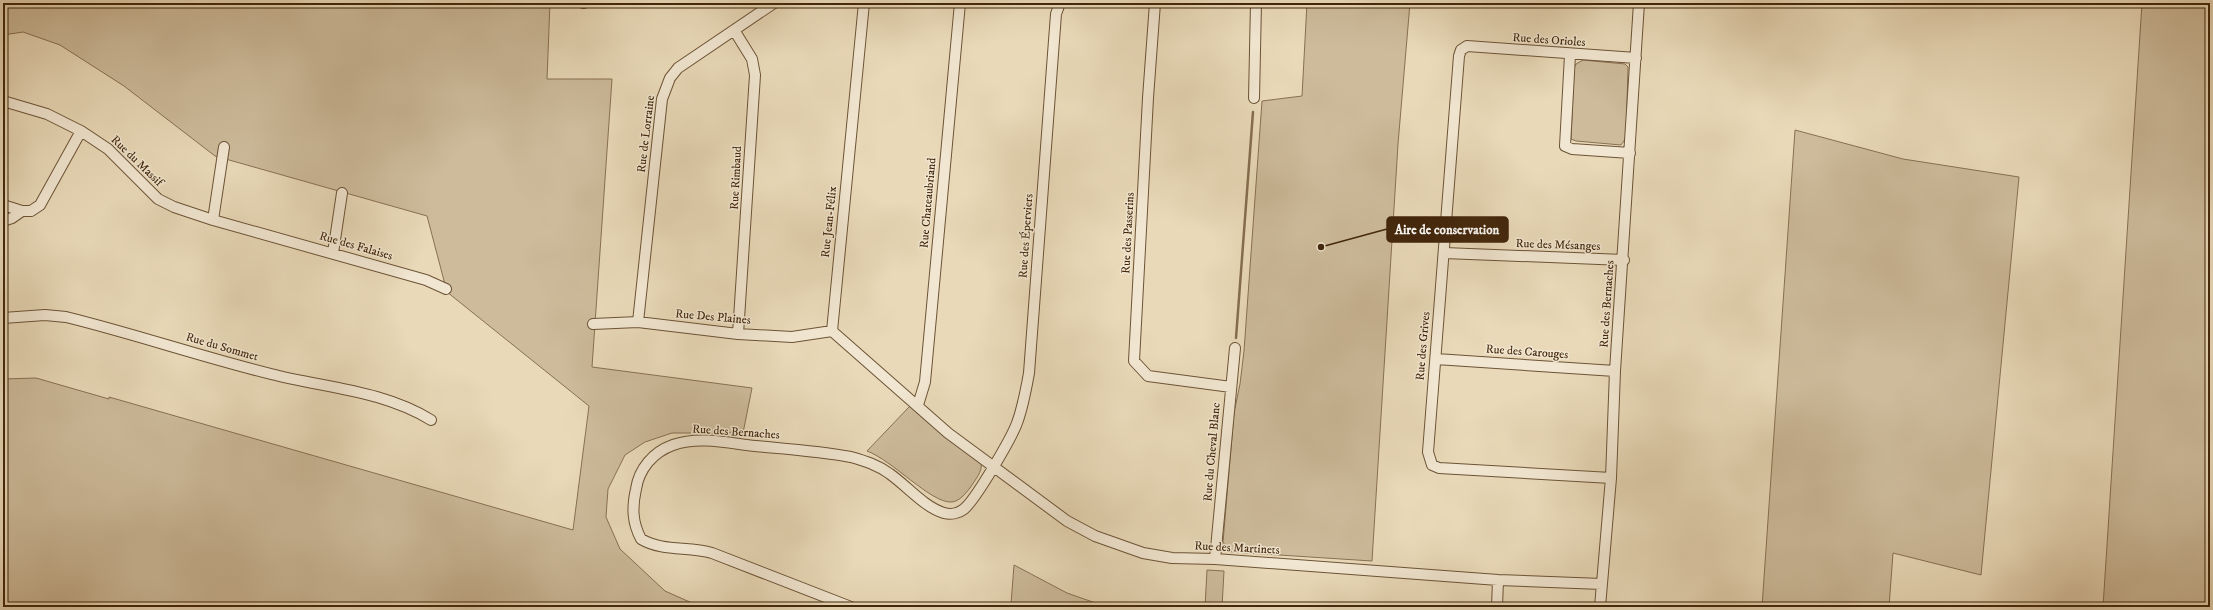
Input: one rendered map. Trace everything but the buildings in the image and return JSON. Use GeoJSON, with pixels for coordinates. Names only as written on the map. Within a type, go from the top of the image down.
{"type":"FeatureCollection","features":[{"type":"Feature","properties":{"kind":"street","name":"Rue de Lorraine"},"geometry":{"type":"LineString","coordinates":[[638,322],[662,99],[666,86],[678,68],[774,3]]}},
{"type":"Feature","properties":{"kind":"street","name":"Rue Jean-Félix"},"geometry":{"type":"LineString","coordinates":[[832,331],[864,3]]}},
{"type":"Feature","properties":{"kind":"street","name":"Rue Chateaubriand"},"geometry":{"type":"LineString","coordinates":[[918,405],[925,382],[960,3]]}},
{"type":"Feature","properties":{"kind":"street","name":"Rue des Éperviers"},"geometry":{"type":"LineString","coordinates":[[993,465],[1016,426],[1023,408],[1029,373],[1056,14],[1060,3]]}},
{"type":"Feature","properties":{"kind":"street","name":"Rue des Passerins"},"geometry":{"type":"LineString","coordinates":[[1156,3],[1148,106],[1134,361],[1148,376],[1231,387]]}},
{"type":"Feature","properties":{"kind":"street"},"geometry":{"type":"LineString","coordinates":[[1254,98],[1256,3]]}},
{"type":"Feature","properties":{"kind":"street","name":"Rue des Bernaches"},"geometry":{"type":"LineString","coordinates":[[1600,607],[1611,478],[1615,371],[1624,260],[1639,3]]}},
{"type":"Feature","properties":{"kind":"street","name":"Rue Rimbaud"},"geometry":{"type":"LineString","coordinates":[[734,30],[752,60],[755,75],[738,334]]}},
{"type":"Feature","properties":{"kind":"street","name":"Rue des Orioles"},"geometry":{"type":"LineString","coordinates":[[1462,50],[1467,46],[1636,58]]}},
{"type":"Feature","properties":{"kind":"street","name":"Rue des Grives"},"geometry":{"type":"LineString","coordinates":[[1462,50],[1459,56],[1450,150],[1444,253],[1428,452],[1432,465],[1439,468],[1611,478]]}},
{"type":"Feature","properties":{"kind":"street"},"geometry":{"type":"LineString","coordinates":[[1570,54],[1565,146],[1572,149],[1630,153]]}},
{"type":"Feature","properties":{"kind":"street","name":"Rue du Massif"},"geometry":{"type":"LineString","coordinates":[[3,101],[47,114],[81,131],[108,149],[158,199],[185,212],[257,232]]}},
{"type":"Feature","properties":{"kind":"street"},"geometry":{"type":"LineString","coordinates":[[3,205],[22,211],[31,211],[40,205],[81,131]]}},
{"type":"Feature","properties":{"kind":"street"},"geometry":{"type":"LineString","coordinates":[[214,220],[224,147]]}},
{"type":"Feature","properties":{"kind":"street"},"geometry":{"type":"LineString","coordinates":[[333,253],[342,193]]}},
{"type":"Feature","properties":{"kind":"street"},"geometry":{"type":"LineString","coordinates":[[3,221],[12,218],[22,211]]}},
{"type":"Feature","properties":{"kind":"street","name":"Rue des Falaises"},"geometry":{"type":"LineString","coordinates":[[257,232],[426,280],[446,289]]}},
{"type":"Feature","properties":{"kind":"street","name":"Rue des Mésanges"},"geometry":{"type":"LineString","coordinates":[[1444,253],[1624,260]]}},
{"type":"Feature","properties":{"kind":"street","name":"Rue du Sommet"},"geometry":{"type":"LineString","coordinates":[[3,318],[45,314],[66,317],[269,374],[388,400],[414,410],[431,420]]}},
{"type":"Feature","properties":{"kind":"street","name":"Rue Des Plaines"},"geometry":{"type":"LineString","coordinates":[[593,324],[638,322],[738,334],[792,337],[832,331]]}},
{"type":"Feature","properties":{"kind":"street"},"geometry":{"type":"LineString","coordinates":[[832,331],[918,405]]}},
{"type":"Feature","properties":{"kind":"street","name":"Rue du Cheval Blanc"},"geometry":{"type":"LineString","coordinates":[[1215,559],[1235,348]]}},
{"type":"Feature","properties":{"kind":"street","name":"Rue des Carouges"},"geometry":{"type":"LineString","coordinates":[[1436,359],[1615,371]]}},
{"type":"Feature","properties":{"kind":"street","name":"Rue des Martinets"},"geometry":{"type":"LineString","coordinates":[[918,405],[948,432],[1060,516],[1095,536],[1143,553],[1172,558],[1215,559],[1498,580],[1602,584]]}},
{"type":"Feature","properties":{"kind":"street","name":"Rue des Bernaches"},"geometry":{"type":"LineString","coordinates":[[851,607],[712,553],[699,549],[659,547],[641,539],[633,522],[637,480],[643,469],[649,461],[665,448],[693,441],[825,452],[869,462],[890,474],[936,510],[945,514],[954,514],[964,509],[978,493],[993,465]]}},
{"type":"Feature","properties":{"kind":"street"},"geometry":{"type":"LineString","coordinates":[[1497,607],[1498,580]]}},
{"type":"Feature","properties":{"kind":"shaded area"},"geometry":{"type":"Polygon","coordinates":[[[3,3],[550,3],[547,79],[612,79],[592,367],[752,388],[743,433],[672,433],[645,442],[625,455],[608,489],[606,517],[620,549],[665,591],[701,607],[598,607],[594,605],[593,607],[3,607],[3,379],[36,378],[109,399],[109,397],[573,530],[589,406],[447,292],[427,216],[215,156],[124,86],[60,45],[23,32],[3,35],[3,3]]]}},
{"type":"Feature","properties":{"kind":"shaded area"},"geometry":{"type":"Polygon","coordinates":[[[1307,3],[1410,3],[1398,144],[1372,561],[1232,552],[1228,550],[1223,542],[1234,413],[1240,384],[1244,351],[1262,101],[1302,96],[1307,3]]]}},
{"type":"Feature","properties":{"kind":"shaded area"},"geometry":{"type":"Polygon","coordinates":[[[2142,3],[2210,3],[2210,607],[2103,607],[2142,3]]]}},
{"type":"Feature","properties":{"kind":"shaded area"},"geometry":{"type":"Polygon","coordinates":[[[1583,60],[1625,64],[1628,67],[1626,138],[1621,145],[1576,141],[1571,139],[1574,68],[1576,64],[1583,60]]]}},
{"type":"Feature","properties":{"kind":"shaded area"},"geometry":{"type":"Polygon","coordinates":[[[1795,130],[1903,159],[2019,177],[1981,575],[1893,553],[1889,607],[1762,607],[1795,130]]]}},
{"type":"Feature","properties":{"kind":"shaded area"},"geometry":{"type":"Polygon","coordinates":[[[910,406],[946,438],[981,463],[981,469],[976,479],[970,488],[957,501],[951,502],[933,496],[888,463],[867,451],[910,406]]]}},
{"type":"Feature","properties":{"kind":"shaded area"},"geometry":{"type":"Polygon","coordinates":[[[1014,565],[1067,593],[1107,607],[1019,607],[1011,604],[1014,565]]]}},
{"type":"Feature","properties":{"kind":"shaded area"},"geometry":{"type":"Polygon","coordinates":[[[1207,570],[1224,571],[1222,607],[1205,607],[1207,570]]]}},
{"type":"Feature","properties":{"kind":"waterway"},"geometry":{"type":"LineString","coordinates":[[1236,338],[1253,112]]}},
{"type":"Feature","properties":{"kind":"place","name":"Aire de conservation"},"geometry":{"type":"Point","coordinates":[1321,247]}}]}
